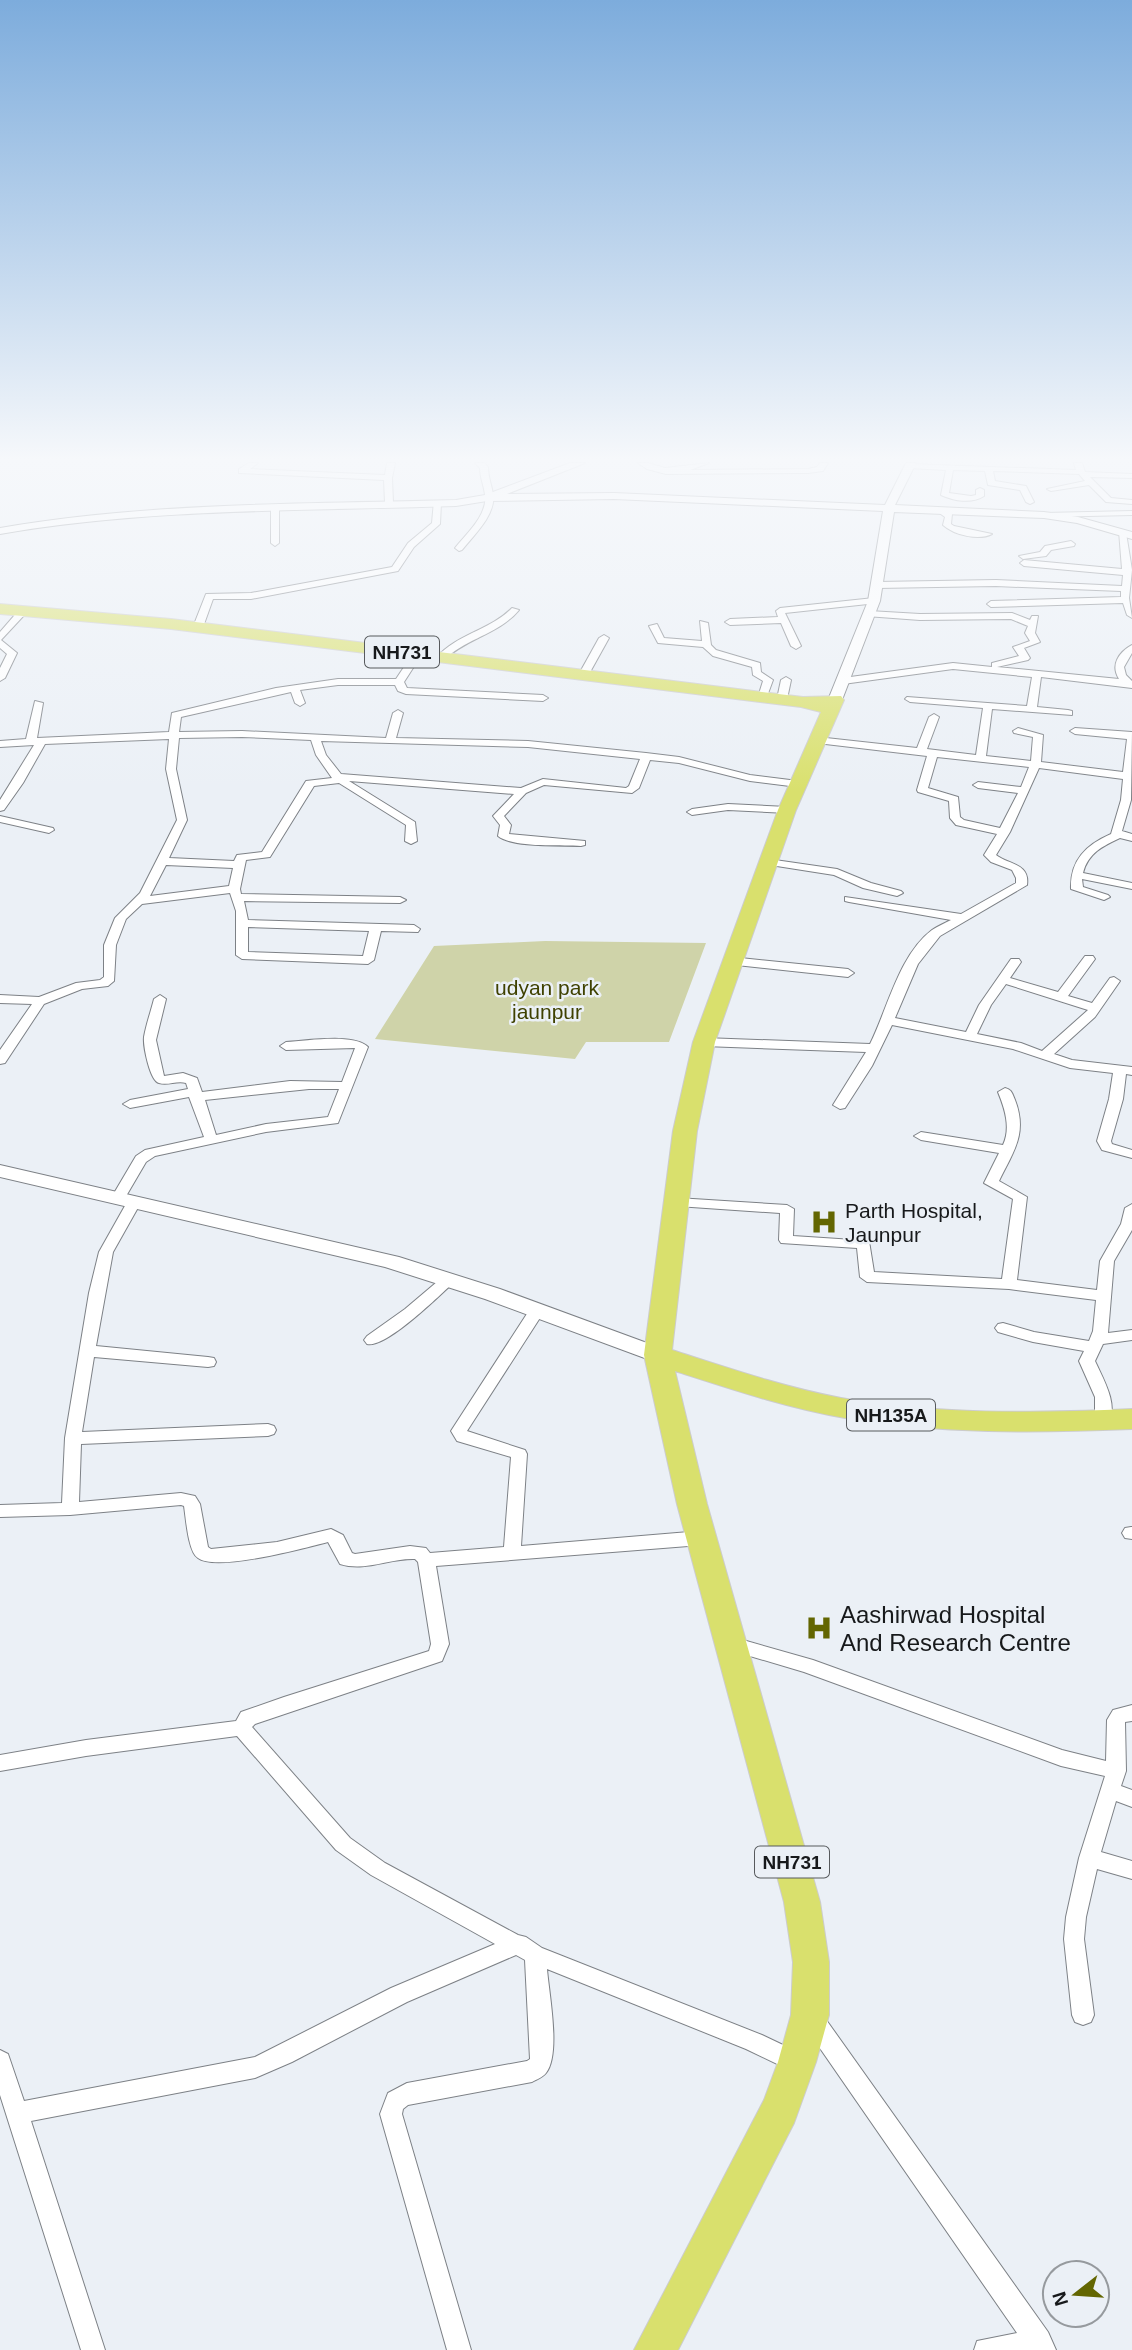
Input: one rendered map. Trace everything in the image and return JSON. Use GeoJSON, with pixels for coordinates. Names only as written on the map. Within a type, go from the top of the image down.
{"type":"FeatureCollection","features":[{"type":"Feature","properties":{"kind":"highway","name":"NH731"},"geometry":{"type":"LineString","coordinates":[[0,609],[198,627],[833,705],[787,810],[704,1042],[685,1131],[658,1355],[701,1538],[802,1902],[811,1962],[810,2015],[797,2063],[780,2109],[655,2350]]}},
{"type":"Feature","properties":{"kind":"highway","name":"NH135A"},"geometry":{"type":"LineString","coordinates":[[658,1355],[765,1390],[841,1408],[900,1417],[985,1422],[1132,1419]]}},
{"type":"Feature","properties":{"kind":"main road"},"geometry":{"type":"LineString","coordinates":[[833,705],[874,601],[879,573]]}},
{"type":"Feature","properties":{"kind":"main road"},"geometry":{"type":"LineString","coordinates":[[0,1171],[125,1202],[331,1247],[449,1279],[658,1355]]}},
{"type":"Feature","properties":{"kind":"street"},"geometry":{"type":"LineString","coordinates":[[198,627],[209,596],[251,596],[375,573]]}},
{"type":"Feature","properties":{"kind":"street"},"geometry":{"type":"LineString","coordinates":[[1130,573],[1125,589],[1132,615]]}},
{"type":"Feature","properties":{"kind":"street"},"geometry":{"type":"LineString","coordinates":[[877,585],[996,583],[1125,589]]}},
{"type":"Feature","properties":{"kind":"street"},"geometry":{"type":"LineString","coordinates":[[991,604],[1126,600]]}},
{"type":"Feature","properties":{"kind":"street"},"geometry":{"type":"LineString","coordinates":[[796,646],[779,612],[782,609],[874,601]]}},
{"type":"Feature","properties":{"kind":"street"},"geometry":{"type":"LineString","coordinates":[[987,668],[1025,658],[1018,647],[1035,642],[1030,632],[1035,610],[1031,604]]}},
{"type":"Feature","properties":{"kind":"street"},"geometry":{"type":"LineString","coordinates":[[442,657],[449,649],[467,638],[496,626],[515,610]]}},
{"type":"Feature","properties":{"kind":"street"},"geometry":{"type":"LineString","coordinates":[[0,638],[23,611]]}},
{"type":"Feature","properties":{"kind":"street"},"geometry":{"type":"LineString","coordinates":[[869,614],[920,617],[1012,616],[1032,624]]}},
{"type":"Feature","properties":{"kind":"street"},"geometry":{"type":"LineString","coordinates":[[730,622],[783,620]]}},
{"type":"Feature","properties":{"kind":"street"},"geometry":{"type":"LineString","coordinates":[[703,624],[707,645],[714,653],[738,662],[757,665],[756,674],[768,680],[763,697]]}},
{"type":"Feature","properties":{"kind":"street"},"geometry":{"type":"LineString","coordinates":[[654,626],[661,641],[707,645]]}},
{"type":"Feature","properties":{"kind":"street"},"geometry":{"type":"LineString","coordinates":[[584,674],[604,638]]}},
{"type":"Feature","properties":{"kind":"street"},"geometry":{"type":"LineString","coordinates":[[0,643],[12,653],[0,678]]}},
{"type":"Feature","properties":{"kind":"street"},"geometry":{"type":"LineString","coordinates":[[1130,685],[1120,676],[1118,662],[1132,648]]}},
{"type":"Feature","properties":{"kind":"street"},"geometry":{"type":"LineString","coordinates":[[417,654],[399,682],[401,689],[413,692],[542,698]]}},
{"type":"Feature","properties":{"kind":"street"},"geometry":{"type":"LineString","coordinates":[[843,681],[926,668],[987,668],[1130,685]]}},
{"type":"Feature","properties":{"kind":"street"},"geometry":{"type":"LineString","coordinates":[[1032,709],[1037,675]]}},
{"type":"Feature","properties":{"kind":"street"},"geometry":{"type":"LineString","coordinates":[[782,699],[786,680]]}},
{"type":"Feature","properties":{"kind":"street"},"geometry":{"type":"LineString","coordinates":[[0,999],[40,1001],[80,986],[108,981],[110,945],[121,918],[141,901],[182,820],[171,769],[178,713],[349,681],[399,682]]}},
{"type":"Feature","properties":{"kind":"street"},"geometry":{"type":"LineString","coordinates":[[295,689],[300,703]]}},
{"type":"Feature","properties":{"kind":"street"},"geometry":{"type":"LineString","coordinates":[[910,699],[1068,713]]}},
{"type":"Feature","properties":{"kind":"street"},"geometry":{"type":"LineString","coordinates":[[0,808],[19,783],[37,740],[38,703]]}},
{"type":"Feature","properties":{"kind":"street"},"geometry":{"type":"LineString","coordinates":[[981,757],[988,705]]}},
{"type":"Feature","properties":{"kind":"street"},"geometry":{"type":"LineString","coordinates":[[390,741],[398,713]]}},
{"type":"Feature","properties":{"kind":"street"},"geometry":{"type":"LineString","coordinates":[[920,752],[934,718]]}},
{"type":"Feature","properties":{"kind":"street"},"geometry":{"type":"LineString","coordinates":[[840,1105],[875,1048],[918,953],[936,933],[1014,891],[1022,882],[1019,870],[990,857],[1005,832],[1034,763],[1039,737],[1018,731]]}},
{"type":"Feature","properties":{"kind":"street"},"geometry":{"type":"LineString","coordinates":[[1075,731],[1132,736],[1126,800],[1117,835]]}},
{"type":"Feature","properties":{"kind":"street"},"geometry":{"type":"LineString","coordinates":[[0,744],[37,740],[242,734],[528,744],[679,760],[750,778],[807,762],[920,752],[1034,763],[1127,776]]}},
{"type":"Feature","properties":{"kind":"street"},"geometry":{"type":"LineString","coordinates":[[314,736],[321,759],[338,778],[353,791],[411,824],[411,841]]}},
{"type":"Feature","properties":{"kind":"street"},"geometry":{"type":"LineString","coordinates":[[933,753],[922,790],[954,799],[955,818],[960,823],[1005,832]]}},
{"type":"Feature","properties":{"kind":"street"},"geometry":{"type":"LineString","coordinates":[[581,844],[503,836],[506,825],[498,816],[523,791],[543,782],[628,791],[634,788],[646,756]]}},
{"type":"Feature","properties":{"kind":"street"},"geometry":{"type":"LineString","coordinates":[[376,928],[368,960],[242,955],[242,911],[235,893],[243,856],[266,855],[310,783],[338,778],[523,791]]}},
{"type":"Feature","properties":{"kind":"street"},"geometry":{"type":"LineString","coordinates":[[978,785],[1024,791]]}},
{"type":"Feature","properties":{"kind":"street"},"geometry":{"type":"LineString","coordinates":[[692,812],[728,807],[787,810]]}},
{"type":"Feature","properties":{"kind":"street"},"geometry":{"type":"LineString","coordinates":[[0,819],[49,830]]}},
{"type":"Feature","properties":{"kind":"street"},"geometry":{"type":"LineString","coordinates":[[1119,822],[1132,822]]}},
{"type":"Feature","properties":{"kind":"street"},"geometry":{"type":"LineString","coordinates":[[1104,897],[1078,890],[1076,885],[1088,849],[1117,835],[1132,838]]}},
{"type":"Feature","properties":{"kind":"street"},"geometry":{"type":"LineString","coordinates":[[161,861],[240,864]]}},
{"type":"Feature","properties":{"kind":"street"},"geometry":{"type":"LineString","coordinates":[[768,862],[837,872],[867,886],[897,893]]}},
{"type":"Feature","properties":{"kind":"street"},"geometry":{"type":"LineString","coordinates":[[1078,875],[1132,886]]}},
{"type":"Feature","properties":{"kind":"street"},"geometry":{"type":"LineString","coordinates":[[141,901],[235,893],[400,901]]}},
{"type":"Feature","properties":{"kind":"street"},"geometry":{"type":"LineString","coordinates":[[849,899],[963,918]]}},
{"type":"Feature","properties":{"kind":"street"},"geometry":{"type":"LineString","coordinates":[[243,923],[414,929]]}},
{"type":"Feature","properties":{"kind":"street"},"geometry":{"type":"LineString","coordinates":[[1061,997],[1089,959]]}},
{"type":"Feature","properties":{"kind":"street"},"geometry":{"type":"LineString","coordinates":[[731,961],[848,973]]}},
{"type":"Feature","properties":{"kind":"street"},"geometry":{"type":"LineString","coordinates":[[969,1038],[985,1005],[1015,962]]}},
{"type":"Feature","properties":{"kind":"street"},"geometry":{"type":"LineString","coordinates":[[1004,979],[1096,1008]]}},
{"type":"Feature","properties":{"kind":"street"},"geometry":{"type":"LineString","coordinates":[[1044,1056],[1096,1008],[1114,981]]}},
{"type":"Feature","properties":{"kind":"street"},"geometry":{"type":"LineString","coordinates":[[160,999],[150,1040],[158,1077],[161,1080],[189,1078],[211,1139]]}},
{"type":"Feature","properties":{"kind":"street"},"geometry":{"type":"LineString","coordinates":[[0,1060],[40,1001]]}},
{"type":"Feature","properties":{"kind":"street"},"geometry":{"type":"LineString","coordinates":[[888,1020],[1016,1046],[1070,1064],[1126,1070],[1104,1141],[1107,1147],[1132,1154]]}},
{"type":"Feature","properties":{"kind":"street"},"geometry":{"type":"LineString","coordinates":[[704,1042],[875,1048]]}},
{"type":"Feature","properties":{"kind":"street"},"geometry":{"type":"LineString","coordinates":[[70,1509],[73,1438],[106,1252],[144,1156],[211,1139],[288,1125],[328,1122],[336,1115],[348,1086],[362,1050],[360,1044],[286,1046]]}},
{"type":"Feature","properties":{"kind":"street"},"geometry":{"type":"LineString","coordinates":[[130,1104],[289,1085],[319,1083],[348,1086]]}},
{"type":"Feature","properties":{"kind":"street"},"geometry":{"type":"LineString","coordinates":[[1005,1092],[1011,1104],[1014,1125],[1009,1150],[991,1183],[1016,1192],[1020,1197],[1009,1284]]}},
{"type":"Feature","properties":{"kind":"street"},"geometry":{"type":"LineString","coordinates":[[921,1136],[1009,1150]]}},
{"type":"Feature","properties":{"kind":"street"},"geometry":{"type":"LineString","coordinates":[[677,1202],[788,1209],[786,1240],[864,1244],[867,1277],[1009,1284],[1102,1296]]}},
{"type":"Feature","properties":{"kind":"street"},"geometry":{"type":"LineString","coordinates":[[1103,1420],[1104,1397],[1087,1361],[1097,1343],[1107,1261],[1128,1224],[1132,1208]]}},
{"type":"Feature","properties":{"kind":"street"},"geometry":{"type":"LineString","coordinates":[[372,1340],[410,1313],[449,1279]]}},
{"type":"Feature","properties":{"kind":"street"},"geometry":{"type":"LineString","coordinates":[[512,1553],[519,1454],[463,1437],[459,1431],[537,1311]]}},
{"type":"Feature","properties":{"kind":"street"},"geometry":{"type":"LineString","coordinates":[[1003,1328],[1033,1337],[1097,1343],[1132,1335]]}},
{"type":"Feature","properties":{"kind":"street"},"geometry":{"type":"LineString","coordinates":[[87,1351],[208,1362]]}},
{"type":"Feature","properties":{"kind":"street"},"geometry":{"type":"LineString","coordinates":[[73,1438],[268,1430]]}},
{"type":"Feature","properties":{"kind":"street"},"geometry":{"type":"LineString","coordinates":[[0,1511],[189,1500],[200,1549],[211,1556],[277,1549],[331,1535],[337,1540],[346,1559],[355,1562],[398,1551],[419,1553],[426,1560],[440,1644],[436,1656],[291,1702],[248,1718],[242,1728]]}},
{"type":"Feature","properties":{"kind":"street"},"geometry":{"type":"LineString","coordinates":[[426,1560],[701,1538]]}},
{"type":"Feature","properties":{"kind":"street"},"geometry":{"type":"LineString","coordinates":[[729,1642],[807,1665],[1060,1758],[1114,1780],[1132,1799]]}},
{"type":"Feature","properties":{"kind":"street"},"geometry":{"type":"LineString","coordinates":[[1083,2015],[1074,1939],[1076,1917],[1089,1858],[1114,1780],[1116,1720],[1120,1715],[1132,1713]]}},
{"type":"Feature","properties":{"kind":"street"},"geometry":{"type":"LineString","coordinates":[[0,1763],[86,1748],[242,1728]]}},
{"type":"Feature","properties":{"kind":"street"},"geometry":{"type":"LineString","coordinates":[[242,1728],[343,1844],[378,1870],[527,1950],[754,2042],[797,2063]]}},
{"type":"Feature","properties":{"kind":"street"},"geometry":{"type":"LineString","coordinates":[[1089,1858],[1132,1870]]}},
{"type":"Feature","properties":{"kind":"street"},"geometry":{"type":"LineString","coordinates":[[17,2113],[255,2067],[284,2055],[399,1995],[527,1950]]}},
{"type":"Feature","properties":{"kind":"street"},"geometry":{"type":"LineString","coordinates":[[459,2350],[442,2285],[420,2220],[391,2113],[392,2104],[407,2094],[532,2071],[539,2066],[542,2048],[527,1950]]}},
{"type":"Feature","properties":{"kind":"street"},"geometry":{"type":"LineString","coordinates":[[810,2015],[1041,2346]]}},
{"type":"Feature","properties":{"kind":"street"},"geometry":{"type":"LineString","coordinates":[[0,2061],[93,2350]]}},
{"type":"Feature","properties":{"kind":"street"},"geometry":{"type":"LineString","coordinates":[[986,2350],[1041,2346]]}},
{"type":"Feature","properties":{"kind":"green space","name":"udyan park jaunpur"},"geometry":{"type":"Polygon","coordinates":[[[545,941],[706,943],[669,1042],[586,1042],[575,1059],[375,1039],[434,946],[545,941]]]}},
{"type":"Feature","properties":{"kind":"place","name":"Parth Hospital, Jaunpur"},"geometry":{"type":"Point","coordinates":[824,1222]}},
{"type":"Feature","properties":{"kind":"place","name":"Aashirwad Hospital And Research Centre"},"geometry":{"type":"Point","coordinates":[819,1628]}}]}
